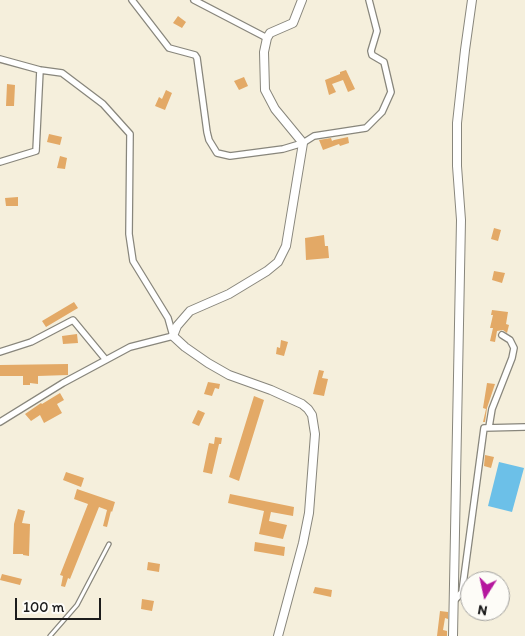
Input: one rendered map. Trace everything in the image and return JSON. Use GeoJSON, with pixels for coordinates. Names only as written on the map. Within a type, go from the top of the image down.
{"type":"FeatureCollection","features":[{"type":"Feature","properties":{"kind":"street"},"geometry":{"type":"LineString","coordinates":[[132,0],[169,48],[192,53],[197,58],[209,140],[217,153],[230,156],[283,149],[303,143],[314,136],[366,128],[382,112],[390,92],[384,62],[372,54],[371,51],[377,31],[369,0]]}},
{"type":"Feature","properties":{"kind":"street"},"geometry":{"type":"LineString","coordinates":[[194,0],[267,38]]}},
{"type":"Feature","properties":{"kind":"street"},"geometry":{"type":"LineString","coordinates":[[173,336],[177,326],[190,310],[229,294],[261,275],[278,262],[286,246],[303,143],[275,109],[265,90],[264,52],[270,33],[293,23],[302,0]]}},
{"type":"Feature","properties":{"kind":"street"},"geometry":{"type":"LineString","coordinates":[[453,636],[461,220],[457,166],[457,123],[472,0]]}},
{"type":"Feature","properties":{"kind":"street"},"geometry":{"type":"LineString","coordinates":[[0,59],[40,70],[62,73],[103,104],[130,134],[129,234],[133,261],[168,318],[173,336],[208,363],[229,374],[302,404],[312,415],[315,434],[309,513],[303,543],[278,636]]}},
{"type":"Feature","properties":{"kind":"street"},"geometry":{"type":"LineString","coordinates":[[0,162],[36,151],[40,70]]}},
{"type":"Feature","properties":{"kind":"street"},"geometry":{"type":"LineString","coordinates":[[0,352],[31,342],[73,320],[106,360]]}},
{"type":"Feature","properties":{"kind":"street"},"geometry":{"type":"LineString","coordinates":[[489,427],[492,409],[514,348],[510,340],[502,335]]}},
{"type":"Feature","properties":{"kind":"street"},"geometry":{"type":"LineString","coordinates":[[0,422],[130,347],[173,336]]}},
{"type":"Feature","properties":{"kind":"street"},"geometry":{"type":"LineString","coordinates":[[454,601],[462,592],[483,430],[489,427],[525,427]]}},
{"type":"Feature","properties":{"kind":"lane"},"geometry":{"type":"LineString","coordinates":[[50,636],[77,605],[109,544]]}},
{"type":"Feature","properties":{"kind":"water"},"geometry":{"type":"Polygon","coordinates":[[[499,462],[524,468],[512,512],[488,506],[499,462]]]}},
{"type":"Feature","properties":{"kind":"building"},"geometry":{"type":"Polygon","coordinates":[[[178,16],[186,22],[182,28],[173,23],[178,16]]]}},
{"type":"Feature","properties":{"kind":"building"},"geometry":{"type":"Polygon","coordinates":[[[346,70],[355,89],[348,92],[343,80],[332,84],[336,92],[329,95],[325,80],[346,70]]]}},
{"type":"Feature","properties":{"kind":"building"},"geometry":{"type":"Polygon","coordinates":[[[244,77],[248,86],[239,90],[234,81],[244,77]]]}},
{"type":"Feature","properties":{"kind":"building"},"geometry":{"type":"Polygon","coordinates":[[[7,84],[15,85],[14,106],[6,106],[7,84]]]}},
{"type":"Feature","properties":{"kind":"building"},"geometry":{"type":"Polygon","coordinates":[[[166,90],[172,93],[165,110],[155,106],[159,97],[162,99],[166,90]]]}},
{"type":"Feature","properties":{"kind":"building"},"geometry":{"type":"Polygon","coordinates":[[[49,134],[62,137],[60,145],[47,142],[49,134]]]}},
{"type":"Feature","properties":{"kind":"building"},"geometry":{"type":"Polygon","coordinates":[[[348,137],[349,143],[340,146],[339,144],[323,150],[319,140],[331,138],[332,141],[348,137]]]}},
{"type":"Feature","properties":{"kind":"building"},"geometry":{"type":"Polygon","coordinates":[[[60,156],[67,158],[65,169],[57,168],[60,156]]]}},
{"type":"Feature","properties":{"kind":"building"},"geometry":{"type":"Polygon","coordinates":[[[18,197],[18,206],[6,206],[5,198],[18,197]]]}},
{"type":"Feature","properties":{"kind":"building"},"geometry":{"type":"Polygon","coordinates":[[[494,228],[501,230],[498,241],[491,239],[494,228]]]}},
{"type":"Feature","properties":{"kind":"building"},"geometry":{"type":"Polygon","coordinates":[[[324,235],[325,246],[328,246],[329,258],[306,260],[305,238],[324,235]]]}},
{"type":"Feature","properties":{"kind":"building"},"geometry":{"type":"Polygon","coordinates":[[[494,271],[505,273],[502,283],[492,280],[494,271]]]}},
{"type":"Feature","properties":{"kind":"building"},"geometry":{"type":"Polygon","coordinates":[[[74,302],[78,308],[46,327],[42,321],[74,302]]]}},
{"type":"Feature","properties":{"kind":"building"},"geometry":{"type":"Polygon","coordinates":[[[492,310],[508,312],[506,324],[509,325],[507,333],[503,330],[497,331],[495,342],[490,341],[493,328],[490,328],[493,315],[491,315],[492,310]]]}},
{"type":"Feature","properties":{"kind":"building"},"geometry":{"type":"Polygon","coordinates":[[[77,334],[78,343],[63,344],[62,336],[77,334]]]}},
{"type":"Feature","properties":{"kind":"building"},"geometry":{"type":"Polygon","coordinates":[[[281,340],[288,342],[284,356],[276,354],[277,347],[280,348],[281,340]]]}},
{"type":"Feature","properties":{"kind":"building"},"geometry":{"type":"Polygon","coordinates":[[[68,364],[68,375],[38,376],[38,384],[30,383],[30,385],[23,385],[23,376],[0,376],[0,365],[68,364]]]}},
{"type":"Feature","properties":{"kind":"building"},"geometry":{"type":"Polygon","coordinates":[[[319,370],[324,371],[322,378],[328,379],[324,396],[313,394],[319,370]]]}},
{"type":"Feature","properties":{"kind":"building"},"geometry":{"type":"Polygon","coordinates":[[[208,382],[220,384],[219,389],[215,388],[212,396],[204,394],[208,382]]]}},
{"type":"Feature","properties":{"kind":"building"},"geometry":{"type":"Polygon","coordinates":[[[487,383],[495,384],[487,408],[485,422],[483,422],[486,409],[483,408],[487,383]]]}},
{"type":"Feature","properties":{"kind":"building"},"geometry":{"type":"Polygon","coordinates":[[[60,393],[64,400],[57,404],[62,413],[44,423],[40,415],[31,421],[25,414],[41,403],[60,393]]]}},
{"type":"Feature","properties":{"kind":"building"},"geometry":{"type":"Polygon","coordinates":[[[254,396],[264,400],[239,481],[229,477],[254,396]]]}},
{"type":"Feature","properties":{"kind":"building"},"geometry":{"type":"Polygon","coordinates":[[[198,410],[205,413],[199,426],[192,423],[198,410]]]}},
{"type":"Feature","properties":{"kind":"building"},"geometry":{"type":"Polygon","coordinates":[[[215,437],[222,438],[212,474],[203,472],[209,443],[214,444],[215,437]]]}},
{"type":"Feature","properties":{"kind":"building"},"geometry":{"type":"Polygon","coordinates":[[[485,455],[494,457],[491,468],[484,466],[485,455]]]}},
{"type":"Feature","properties":{"kind":"building"},"geometry":{"type":"Polygon","coordinates":[[[66,472],[84,478],[81,487],[63,480],[66,472]]]}},
{"type":"Feature","properties":{"kind":"building"},"geometry":{"type":"Polygon","coordinates":[[[77,489],[115,502],[107,527],[103,526],[107,510],[99,507],[65,587],[61,586],[63,576],[60,575],[88,504],[74,499],[77,489]]]}},
{"type":"Feature","properties":{"kind":"building"},"geometry":{"type":"Polygon","coordinates":[[[230,494],[294,507],[293,516],[271,512],[269,521],[287,525],[283,539],[259,534],[264,511],[228,503],[230,494]]]}},
{"type":"Feature","properties":{"kind":"building"},"geometry":{"type":"Polygon","coordinates":[[[18,509],[25,511],[22,523],[30,524],[29,556],[13,554],[14,524],[18,509]]]}},
{"type":"Feature","properties":{"kind":"building"},"geometry":{"type":"Polygon","coordinates":[[[255,542],[285,547],[284,556],[254,551],[255,542]]]}},
{"type":"Feature","properties":{"kind":"building"},"geometry":{"type":"Polygon","coordinates":[[[148,562],[160,564],[159,572],[147,570],[148,562]]]}},
{"type":"Feature","properties":{"kind":"building"},"geometry":{"type":"Polygon","coordinates":[[[2,574],[22,579],[20,585],[0,580],[2,574]]]}},
{"type":"Feature","properties":{"kind":"building"},"geometry":{"type":"Polygon","coordinates":[[[315,587],[332,590],[331,597],[313,593],[315,587]]]}},
{"type":"Feature","properties":{"kind":"building"},"geometry":{"type":"Polygon","coordinates":[[[142,599],[154,601],[152,611],[141,609],[142,599]]]}},
{"type":"Feature","properties":{"kind":"building"},"geometry":{"type":"Polygon","coordinates":[[[440,611],[448,612],[448,619],[445,618],[443,630],[447,631],[447,636],[437,636],[440,611]]]}}]}
